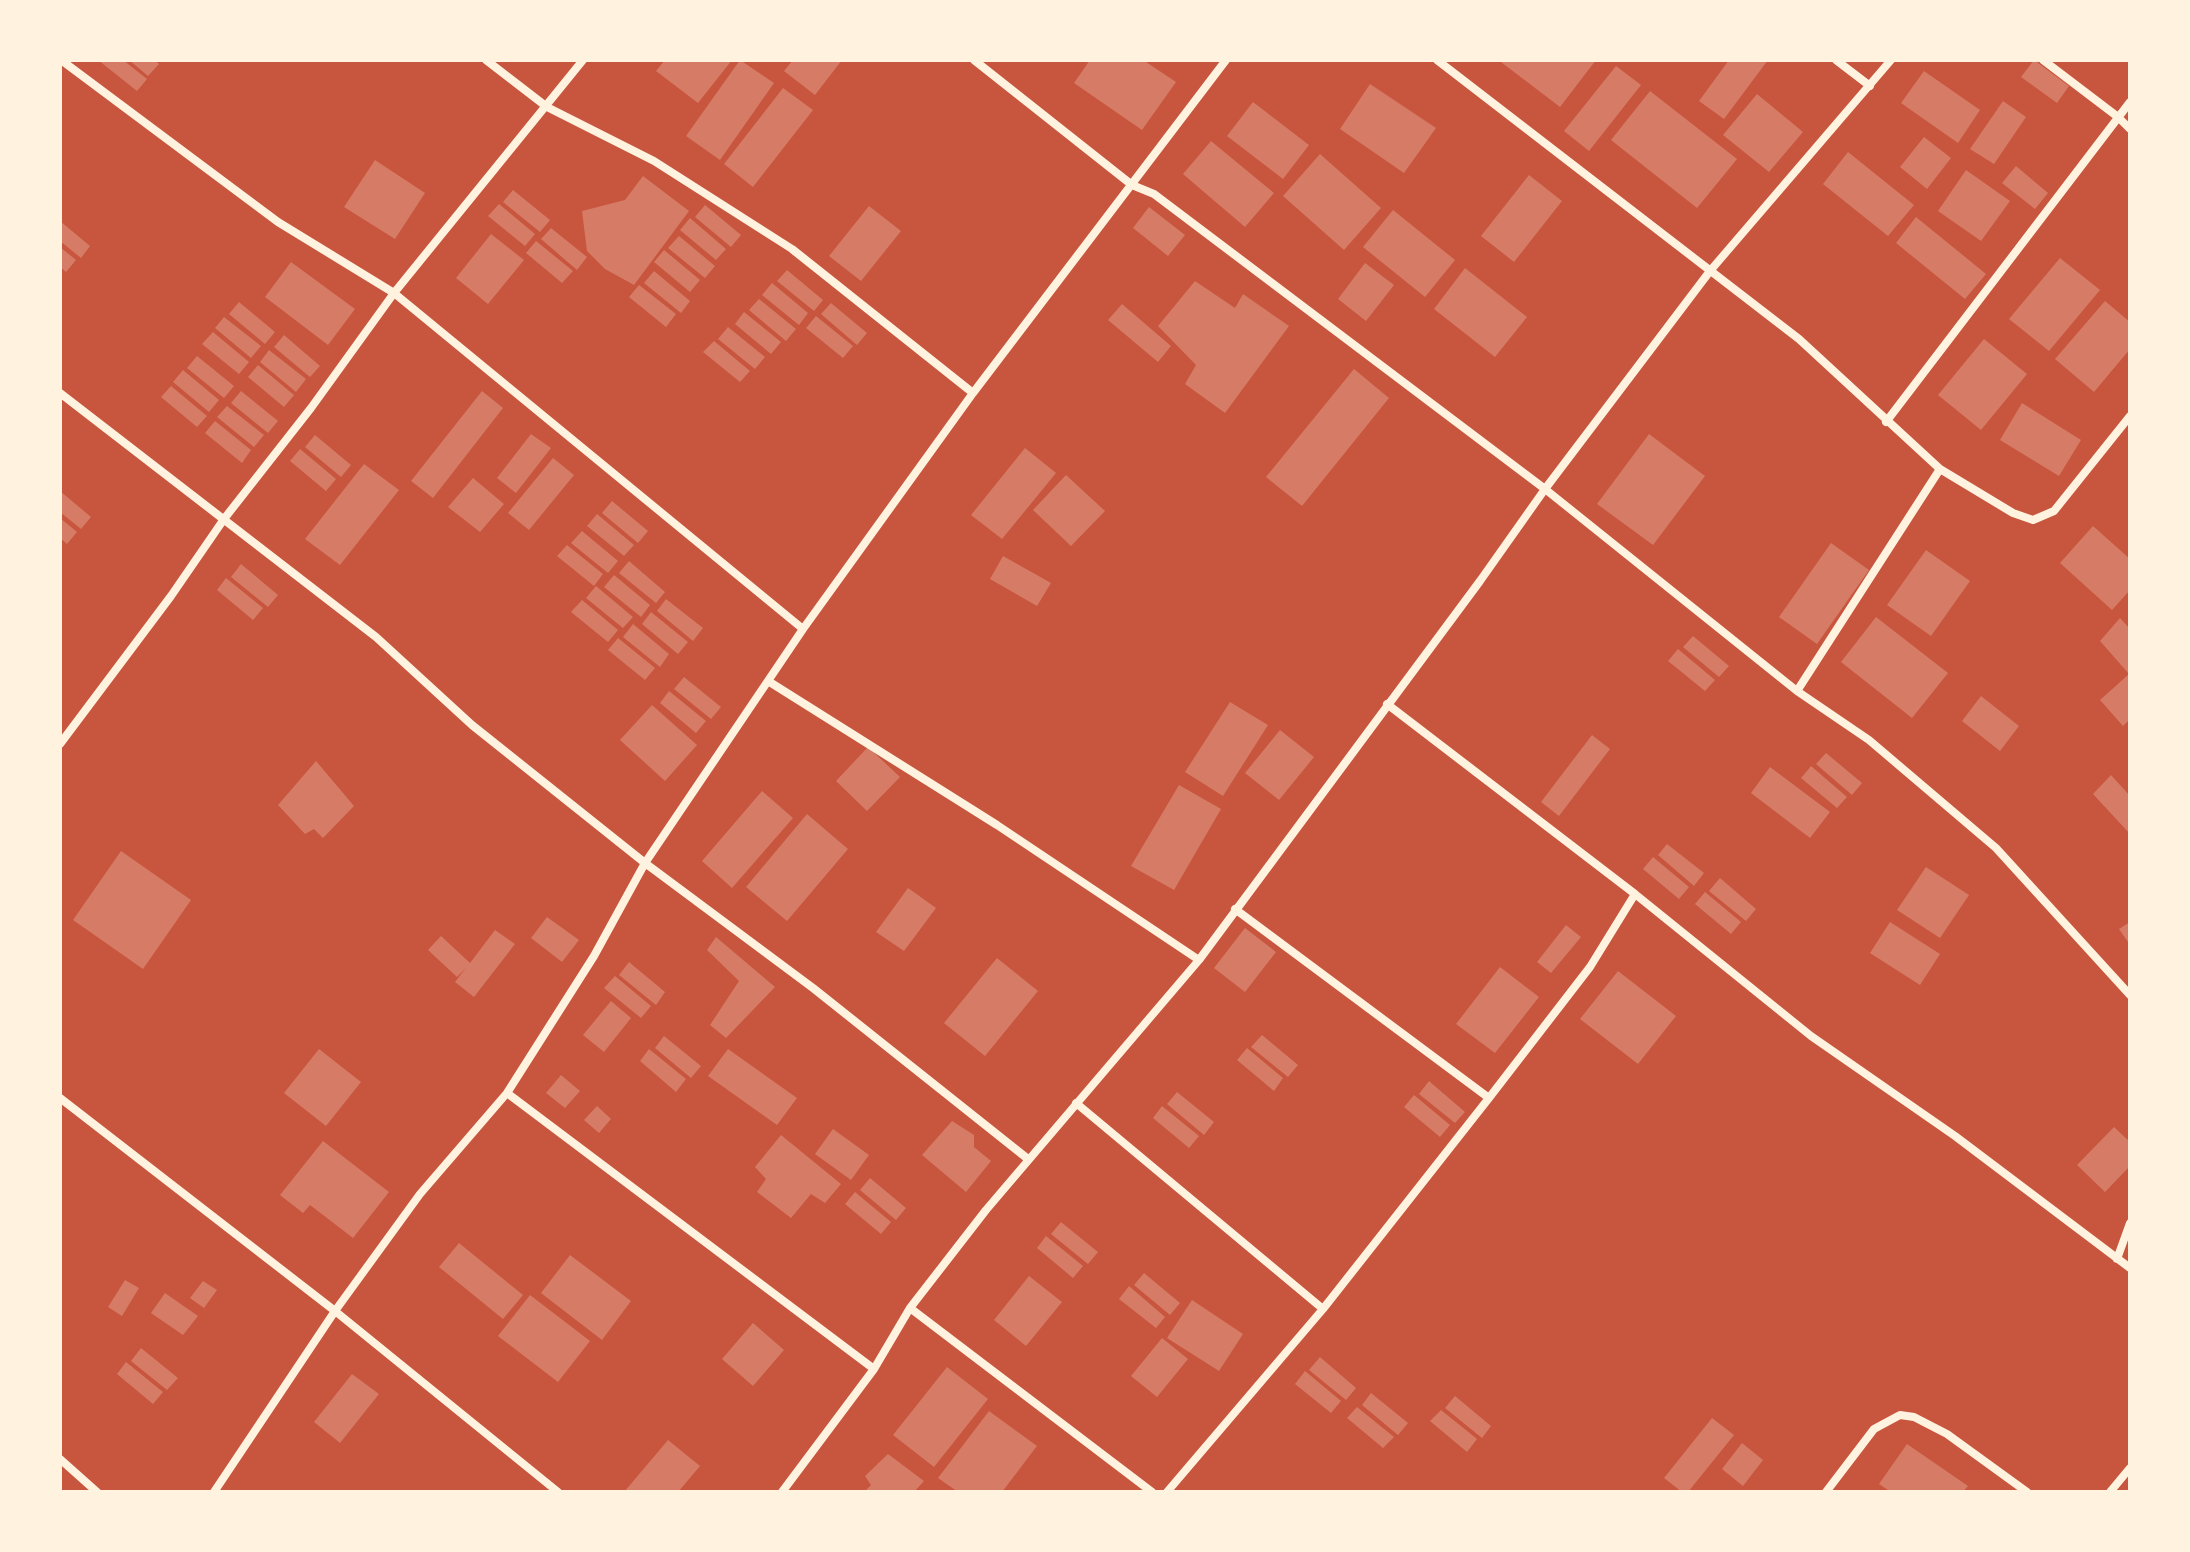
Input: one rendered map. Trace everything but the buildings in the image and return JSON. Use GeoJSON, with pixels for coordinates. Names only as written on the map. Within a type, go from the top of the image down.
{"type":"FeatureCollection","features":[{"type":"Feature","properties":{"kind":"street"},"geometry":{"type":"LineString","coordinates":[[61,60],[278,222],[394,293],[803,629]]}},
{"type":"Feature","properties":{"kind":"street"},"geometry":{"type":"LineString","coordinates":[[486,60],[547,107],[654,161],[792,249],[973,393]]}},
{"type":"Feature","properties":{"kind":"street"},"geometry":{"type":"LineString","coordinates":[[61,739],[171,596],[224,519],[311,408],[394,293],[583,60]]}},
{"type":"Feature","properties":{"kind":"street"},"geometry":{"type":"LineString","coordinates":[[974,60],[1132,185],[1154,194],[1545,489],[1797,691],[1869,740],[1996,848],[2130,995]]}},
{"type":"Feature","properties":{"kind":"street"},"geometry":{"type":"LineString","coordinates":[[214,1492],[335,1311],[420,1194],[507,1093],[594,956],[645,863],[803,629],[973,393],[1226,60]]}},
{"type":"Feature","properties":{"kind":"street"},"geometry":{"type":"LineString","coordinates":[[1437,60],[1799,339],[1940,469],[2013,513],[2033,520],[2054,511],[2130,416]]}},
{"type":"Feature","properties":{"kind":"street"},"geometry":{"type":"LineString","coordinates":[[1836,60],[1870,86]]}},
{"type":"Feature","properties":{"kind":"street"},"geometry":{"type":"LineString","coordinates":[[782,1492],[874,1369],[910,1308],[1028,1159],[1199,960],[1545,489],[1710,271],[1891,60]]}},
{"type":"Feature","properties":{"kind":"street"},"geometry":{"type":"LineString","coordinates":[[2043,60],[2130,129]]}},
{"type":"Feature","properties":{"kind":"street"},"geometry":{"type":"LineString","coordinates":[[1886,422],[2130,102]]}},
{"type":"Feature","properties":{"kind":"street"},"geometry":{"type":"LineString","coordinates":[[60,393],[376,637],[472,725],[645,863],[813,988],[1028,1159]]}},
{"type":"Feature","properties":{"kind":"street"},"geometry":{"type":"LineString","coordinates":[[1797,691],[1940,469]]}},
{"type":"Feature","properties":{"kind":"street"},"geometry":{"type":"LineString","coordinates":[[768,681],[997,825],[1199,960]]}},
{"type":"Feature","properties":{"kind":"street"},"geometry":{"type":"LineString","coordinates":[[1387,704],[1635,894],[1811,1036],[1955,1136],[2130,1268]]}},
{"type":"Feature","properties":{"kind":"street"},"geometry":{"type":"LineString","coordinates":[[1167,1492],[1323,1309],[1489,1098],[1590,967],[1635,894]]}},
{"type":"Feature","properties":{"kind":"street"},"geometry":{"type":"LineString","coordinates":[[1235,909],[1489,1098]]}},
{"type":"Feature","properties":{"kind":"street"},"geometry":{"type":"LineString","coordinates":[[507,1093],[874,1369]]}},
{"type":"Feature","properties":{"kind":"street"},"geometry":{"type":"LineString","coordinates":[[60,1098],[335,1311],[558,1492]]}},
{"type":"Feature","properties":{"kind":"street"},"geometry":{"type":"LineString","coordinates":[[1076,1103],[1323,1309]]}},
{"type":"Feature","properties":{"kind":"street"},"geometry":{"type":"LineString","coordinates":[[2117,1259],[2130,1223]]}},
{"type":"Feature","properties":{"kind":"street"},"geometry":{"type":"LineString","coordinates":[[910,1308],[1152,1492]]}},
{"type":"Feature","properties":{"kind":"street"},"geometry":{"type":"LineString","coordinates":[[1826,1492],[1874,1429],[1900,1415],[1914,1417],[1947,1434],[2027,1492]]}},
{"type":"Feature","properties":{"kind":"street"},"geometry":{"type":"LineString","coordinates":[[60,1459],[97,1492]]}},
{"type":"Feature","properties":{"kind":"street"},"geometry":{"type":"LineString","coordinates":[[2110,1492],[2130,1468]]}}]}
